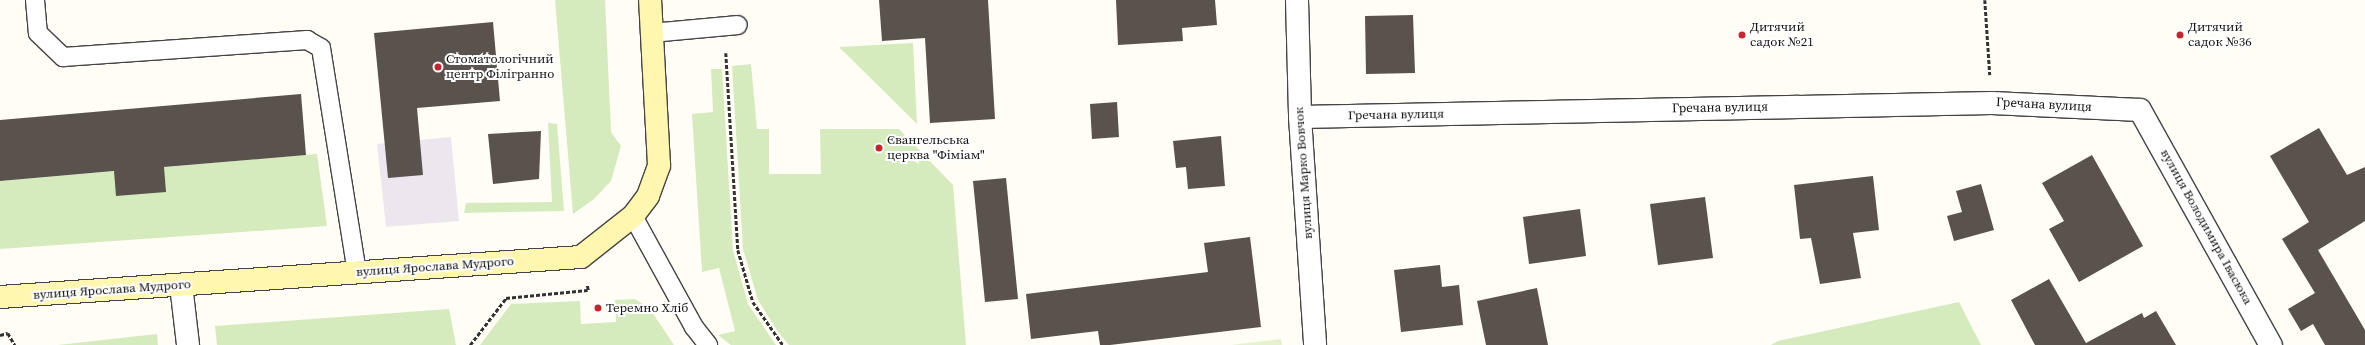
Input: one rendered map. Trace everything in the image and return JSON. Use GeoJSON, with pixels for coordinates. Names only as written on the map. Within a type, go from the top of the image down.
{"type":"FeatureCollection","features":[{"type":"Feature","properties":{"kind":"main road"},"geometry":{"type":"LineString","coordinates":[[581,257],[633,216],[648,196],[659,165],[650,0]]}},
{"type":"Feature","properties":{"kind":"main road","name":"вулиця Ярослава Мудрого"},"geometry":{"type":"LineString","coordinates":[[0,297],[581,257]]}},
{"type":"Feature","properties":{"kind":"street","name":"вулиця Марко Вовчок"},"geometry":{"type":"LineString","coordinates":[[1297,0],[1300,117],[1315,345]]}},
{"type":"Feature","properties":{"kind":"street","name":"Гречана вулиця"},"geometry":{"type":"LineString","coordinates":[[1300,117],[1992,103],[2140,110]]}},
{"type":"Feature","properties":{"kind":"street","name":"вулиця Володимира Івасюка"},"geometry":{"type":"LineString","coordinates":[[2140,110],[2271,345]]}},
{"type":"Feature","properties":{"kind":"street"},"geometry":{"type":"LineString","coordinates":[[181,285],[188,345]]}},
{"type":"Feature","properties":{"kind":"lane"},"geometry":{"type":"LineString","coordinates":[[35,0],[38,34],[63,57],[307,40],[321,48],[357,273]]}},
{"type":"Feature","properties":{"kind":"lane"},"geometry":{"type":"LineString","coordinates":[[652,33],[731,25]]}},
{"type":"Feature","properties":{"kind":"lane"},"geometry":{"type":"LineString","coordinates":[[633,216],[694,327],[708,345]]}},
{"type":"Feature","properties":{"kind":"path"},"geometry":{"type":"LineString","coordinates":[[1985,0],[1992,103]]}},
{"type":"Feature","properties":{"kind":"path"},"geometry":{"type":"LineString","coordinates":[[731,25],[738,250],[753,302],[783,345]]}},
{"type":"Feature","properties":{"kind":"path"},"geometry":{"type":"LineString","coordinates":[[470,345],[506,298],[588,290],[581,257]]}},
{"type":"Feature","properties":{"kind":"path"},"geometry":{"type":"LineString","coordinates":[[0,335],[8,333],[15,345]]}},
{"type":"Feature","properties":{"kind":"shaded area"},"geometry":{"type":"Polygon","coordinates":[[[451,137],[459,221],[386,227],[377,144],[451,137]]]}},
{"type":"Feature","properties":{"kind":"green space"},"geometry":{"type":"Polygon","coordinates":[[[555,0],[605,0],[611,132],[621,146],[611,181],[594,199],[573,214],[555,0]]]}},
{"type":"Feature","properties":{"kind":"green space"},"geometry":{"type":"Polygon","coordinates":[[[913,43],[917,124],[839,47],[913,43]]]}},
{"type":"Feature","properties":{"kind":"green space"},"geometry":{"type":"Polygon","coordinates":[[[751,64],[757,129],[769,129],[769,174],[821,174],[820,129],[899,129],[953,185],[966,345],[789,345],[778,332],[758,300],[743,249],[732,66],[751,64]]]}},
{"type":"Feature","properties":{"kind":"green space"},"geometry":{"type":"Polygon","coordinates":[[[711,69],[722,69],[733,250],[748,304],[776,345],[731,345],[718,335],[735,331],[719,268],[702,272],[692,114],[713,112],[711,69]]]}},
{"type":"Feature","properties":{"kind":"green space"},"geometry":{"type":"Polygon","coordinates":[[[548,123],[557,124],[564,211],[464,213],[466,203],[552,202],[548,123]]]}},
{"type":"Feature","properties":{"kind":"green space"},"geometry":{"type":"Polygon","coordinates":[[[317,154],[327,226],[0,249],[0,181],[317,154]]]}},
{"type":"Feature","properties":{"kind":"green space"},"geometry":{"type":"Polygon","coordinates":[[[635,299],[650,309],[674,345],[480,345],[511,304],[580,301],[581,324],[616,322],[615,300],[635,299]]]}},
{"type":"Feature","properties":{"kind":"green space"},"geometry":{"type":"Polygon","coordinates":[[[1959,302],[1981,345],[1771,345],[1778,341],[1959,302]]]}},
{"type":"Feature","properties":{"kind":"green space"},"geometry":{"type":"Polygon","coordinates":[[[449,309],[456,345],[217,345],[215,326],[449,309]]]}},
{"type":"Feature","properties":{"kind":"green space"},"geometry":{"type":"Polygon","coordinates":[[[157,334],[158,345],[58,345],[157,334]]]}},
{"type":"Feature","properties":{"kind":"green space"},"geometry":{"type":"Polygon","coordinates":[[[1281,339],[1282,345],[1231,345],[1281,339]]]}},
{"type":"Feature","properties":{"kind":"building"},"geometry":{"type":"Polygon","coordinates":[[[879,0],[988,0],[995,119],[930,123],[925,38],[882,41],[879,0]]]}},
{"type":"Feature","properties":{"kind":"building"},"geometry":{"type":"Polygon","coordinates":[[[1116,0],[1215,0],[1217,25],[1182,28],[1183,41],[1118,45],[1116,0]]]}},
{"type":"Feature","properties":{"kind":"building"},"geometry":{"type":"Polygon","coordinates":[[[1413,15],[1415,73],[1366,74],[1365,16],[1413,15]]]}},
{"type":"Feature","properties":{"kind":"building","name":"Стоматологічний центр Філігранно"},"geometry":{"type":"Polygon","coordinates":[[[493,22],[500,101],[417,108],[423,175],[388,178],[374,33],[493,22]]]}},
{"type":"Feature","properties":{"kind":"building"},"geometry":{"type":"Polygon","coordinates":[[[301,94],[306,155],[164,167],[166,192],[116,196],[114,171],[0,181],[0,120],[301,94]]]}},
{"type":"Feature","properties":{"kind":"building"},"geometry":{"type":"Polygon","coordinates":[[[1117,102],[1119,137],[1092,139],[1090,104],[1117,102]]]}},
{"type":"Feature","properties":{"kind":"building"},"geometry":{"type":"Polygon","coordinates":[[[2319,128],[2347,175],[2365,167],[2365,221],[2318,250],[2365,330],[2365,345],[2325,345],[2313,324],[2301,331],[2288,309],[2315,293],[2282,239],[2309,222],[2270,156],[2319,128]]]}},
{"type":"Feature","properties":{"kind":"building"},"geometry":{"type":"Polygon","coordinates":[[[541,131],[539,179],[493,184],[488,134],[541,131]]]}},
{"type":"Feature","properties":{"kind":"building"},"geometry":{"type":"Polygon","coordinates":[[[1221,136],[1225,186],[1188,189],[1186,167],[1176,168],[1173,141],[1221,136]]]}},
{"type":"Feature","properties":{"kind":"building"},"geometry":{"type":"Polygon","coordinates":[[[2092,155],[2143,246],[2079,282],[2049,229],[2064,221],[2042,183],[2092,155]]]}},
{"type":"Feature","properties":{"kind":"building"},"geometry":{"type":"Polygon","coordinates":[[[1873,176],[1879,230],[1853,233],[1861,278],[1820,284],[1811,238],[1800,239],[1794,185],[1873,176]]]}},
{"type":"Feature","properties":{"kind":"building"},"geometry":{"type":"Polygon","coordinates":[[[1006,178],[1018,299],[985,302],[973,181],[1006,178]]]}},
{"type":"Feature","properties":{"kind":"building"},"geometry":{"type":"Polygon","coordinates":[[[1981,184],[1994,230],[1954,241],[1947,216],[1962,212],[1956,191],[1981,184]]]}},
{"type":"Feature","properties":{"kind":"building"},"geometry":{"type":"Polygon","coordinates":[[[1705,197],[1713,258],[1658,265],[1650,204],[1705,197]]]}},
{"type":"Feature","properties":{"kind":"building"},"geometry":{"type":"Polygon","coordinates":[[[1580,209],[1586,256],[1529,264],[1523,217],[1580,209]]]}},
{"type":"Feature","properties":{"kind":"building"},"geometry":{"type":"Polygon","coordinates":[[[1250,237],[1261,327],[1110,345],[1100,345],[1098,331],[1031,339],[1026,294],[1208,272],[1204,243],[1250,237]]]}},
{"type":"Feature","properties":{"kind":"building"},"geometry":{"type":"Polygon","coordinates":[[[1440,265],[1442,287],[1459,285],[1463,325],[1401,332],[1394,270],[1440,265]]]}},
{"type":"Feature","properties":{"kind":"building"},"geometry":{"type":"Polygon","coordinates":[[[2049,279],[2086,343],[2142,313],[2144,318],[2156,311],[2176,345],[2035,345],[2011,300],[2049,279]]]}},
{"type":"Feature","properties":{"kind":"building"},"geometry":{"type":"Polygon","coordinates":[[[1537,288],[1548,345],[1486,345],[1477,301],[1537,288]]]}},
{"type":"Feature","properties":{"kind":"place","name":"Дитячий садок №21"},"geometry":{"type":"Point","coordinates":[1742,35]}},
{"type":"Feature","properties":{"kind":"place","name":"Дитячий садок №36"},"geometry":{"type":"Point","coordinates":[2180,35]}},
{"type":"Feature","properties":{"kind":"place","name":"Стоматологічний центр Філігранно"},"geometry":{"type":"Point","coordinates":[438,67]}},
{"type":"Feature","properties":{"kind":"place","name":"Євангельська церква \"Фіміам\""},"geometry":{"type":"Point","coordinates":[879,148]}},
{"type":"Feature","properties":{"kind":"place","name":"Теремно Хліб"},"geometry":{"type":"Point","coordinates":[598,308]}}]}
